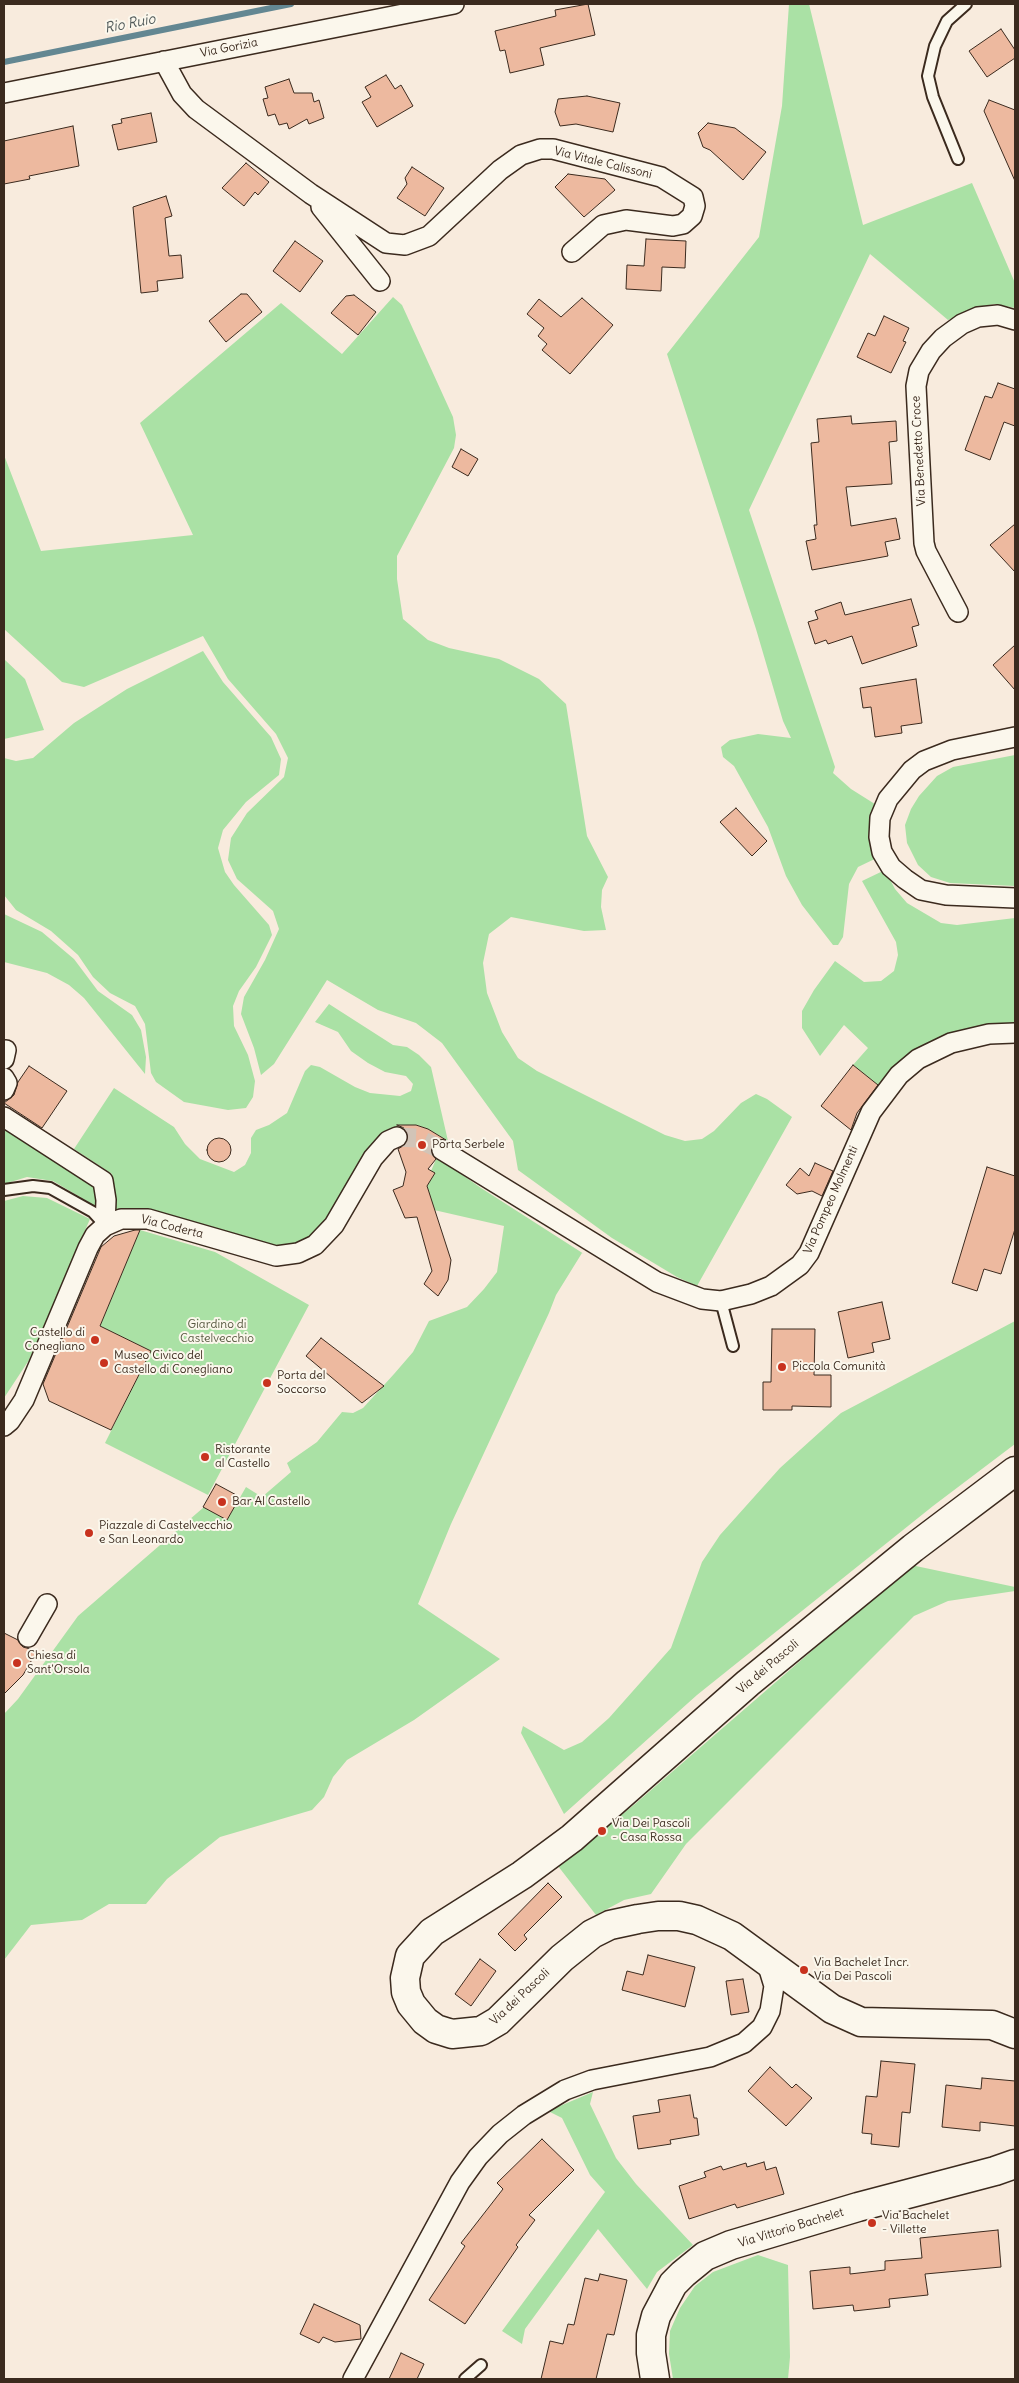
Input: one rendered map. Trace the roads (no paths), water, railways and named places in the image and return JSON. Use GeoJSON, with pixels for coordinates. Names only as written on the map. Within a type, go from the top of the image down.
{"type":"FeatureCollection","features":[{"type":"Feature","properties":{"kind":"street","name":"Via Gorizia"},"geometry":{"type":"LineString","coordinates":[[4,93],[446,5]]}},
{"type":"Feature","properties":{"kind":"street","name":"Via Vitale Calissoni"},"geometry":{"type":"LineString","coordinates":[[164,61],[182,94],[196,109],[311,194],[386,243],[405,245],[429,236],[500,170],[522,155],[540,149],[553,149],[661,177],[693,197],[695,206],[692,216],[682,224],[673,226],[626,220],[603,225],[572,252]]}},
{"type":"Feature","properties":{"kind":"street","name":"Via Vitale Calissoni"},"geometry":{"type":"LineString","coordinates":[[311,194],[380,281]]}},
{"type":"Feature","properties":{"kind":"street","name":"Via Benedetto Croce"},"geometry":{"type":"LineString","coordinates":[[958,612],[926,551],[924,543],[916,386],[919,370],[931,351],[943,338],[962,324],[978,317],[998,315],[1015,320]]}},
{"type":"Feature","properties":{"kind":"street"},"geometry":{"type":"LineString","coordinates":[[1015,737],[952,750],[924,761],[912,770],[888,799],[880,818],[879,837],[882,852],[891,867],[905,880],[922,890],[946,895],[1015,898]]}},
{"type":"Feature","properties":{"kind":"street","name":"Via Pompeo Molmenti"},"geometry":{"type":"LineString","coordinates":[[442,1150],[657,1282],[702,1299],[721,1300],[751,1294],[771,1286],[800,1265],[809,1253],[871,1112],[898,1075],[918,1059],[951,1042],[988,1034],[1015,1034]]}},
{"type":"Feature","properties":{"kind":"street"},"geometry":{"type":"LineString","coordinates":[[4,1051],[6,1050],[4,1059]]}},
{"type":"Feature","properties":{"kind":"street"},"geometry":{"type":"LineString","coordinates":[[4,1078],[7,1083],[4,1090]]}},
{"type":"Feature","properties":{"kind":"street"},"geometry":{"type":"LineString","coordinates":[[4,1117],[103,1181],[106,1200],[105,1226],[95,1235],[24,1400],[7,1424]]}},
{"type":"Feature","properties":{"kind":"street","name":"Via Coderta"},"geometry":{"type":"LineString","coordinates":[[105,1226],[121,1219],[148,1219],[276,1256],[298,1253],[316,1245],[334,1225],[373,1158],[388,1140],[397,1137]]}},
{"type":"Feature","properties":{"kind":"street","name":"Via dei Pascoli"},"geometry":{"type":"LineString","coordinates":[[767,1963],[732,1936],[697,1920],[679,1916],[658,1916],[610,1925],[592,1934],[562,1958],[498,2021],[481,2031],[452,2034],[436,2029],[425,2021],[411,2004],[404,1978],[410,1956],[422,1940],[522,1875],[572,1838],[748,1683],[913,1548],[1015,1471]]}},
{"type":"Feature","properties":{"kind":"street"},"geometry":{"type":"LineString","coordinates":[[28,1637],[47,1604]]}},
{"type":"Feature","properties":{"kind":"street"},"geometry":{"type":"LineString","coordinates":[[767,1963],[832,2009],[862,2022],[992,2025],[1015,2034]]}},
{"type":"Feature","properties":{"kind":"street"},"geometry":{"type":"LineString","coordinates":[[353,2379],[460,2182],[478,2157],[500,2134],[524,2115],[565,2090],[592,2080],[710,2056],[744,2043],[762,2027],[770,2011],[774,1986],[767,1963]]}},
{"type":"Feature","properties":{"kind":"street","name":"Via Vittorio Bachelet"},"geometry":{"type":"LineString","coordinates":[[655,2379],[651,2353],[651,2336],[656,2316],[673,2284],[705,2256],[731,2245],[858,2207],[1015,2164]]}},
{"type":"Feature","properties":{"kind":"lane"},"geometry":{"type":"LineString","coordinates":[[958,159],[932,97],[928,76],[935,46],[947,22],[966,4]]}},
{"type":"Feature","properties":{"kind":"lane"},"geometry":{"type":"LineString","coordinates":[[4,1190],[33,1186],[50,1188],[93,1212],[105,1226]]}},
{"type":"Feature","properties":{"kind":"lane"},"geometry":{"type":"LineString","coordinates":[[721,1300],[733,1346]]}},
{"type":"Feature","properties":{"kind":"lane"},"geometry":{"type":"LineString","coordinates":[[465,2379],[481,2365]]}},
{"type":"Feature","properties":{"kind":"waterway","name":"Rio Ruio"},"geometry":{"type":"LineString","coordinates":[[4,62],[291,4]]}},
{"type":"Feature","properties":{"kind":"tunnel"},"geometry":{"type":"LineString","coordinates":[[397,1137],[417,1138],[442,1150]]}},
{"type":"Feature","properties":{"kind":"place","name":"Porta Serbele"},"geometry":{"type":"Point","coordinates":[422,1145]}},
{"type":"Feature","properties":{"kind":"place","name":"Castello di Conegliano"},"geometry":{"type":"Point","coordinates":[95,1340]}},
{"type":"Feature","properties":{"kind":"place","name":"Museo Civico del Castello di Conegliano"},"geometry":{"type":"Point","coordinates":[104,1363]}},
{"type":"Feature","properties":{"kind":"place","name":"Piccola Comunità"},"geometry":{"type":"Point","coordinates":[782,1367]}},
{"type":"Feature","properties":{"kind":"place","name":"Porta del Soccorso"},"geometry":{"type":"Point","coordinates":[267,1383]}},
{"type":"Feature","properties":{"kind":"place","name":"Ristorante al Castello"},"geometry":{"type":"Point","coordinates":[205,1457]}},
{"type":"Feature","properties":{"kind":"place","name":"Bar Al Castello"},"geometry":{"type":"Point","coordinates":[222,1502]}},
{"type":"Feature","properties":{"kind":"place","name":"Piazzale di Castelvecchio e San Leonardo"},"geometry":{"type":"Point","coordinates":[89,1533]}},
{"type":"Feature","properties":{"kind":"place","name":"Chiesa di Sant'Orsola"},"geometry":{"type":"Point","coordinates":[17,1663]}},
{"type":"Feature","properties":{"kind":"place","name":"Via Dei Pascoli - Casa Rossa"},"geometry":{"type":"Point","coordinates":[602,1831]}},
{"type":"Feature","properties":{"kind":"place","name":"Via Bachelet Incr. Via Dei Pascoli"},"geometry":{"type":"Point","coordinates":[804,1970]}},
{"type":"Feature","properties":{"kind":"place","name":"Via Bachelet - Villette"},"geometry":{"type":"Point","coordinates":[872,2223]}},
{"type":"Feature","properties":{"kind":"park label","name":"Giardino di Castelvecchio"},"geometry":{"type":"Point","coordinates":[217,1332]}}]}
